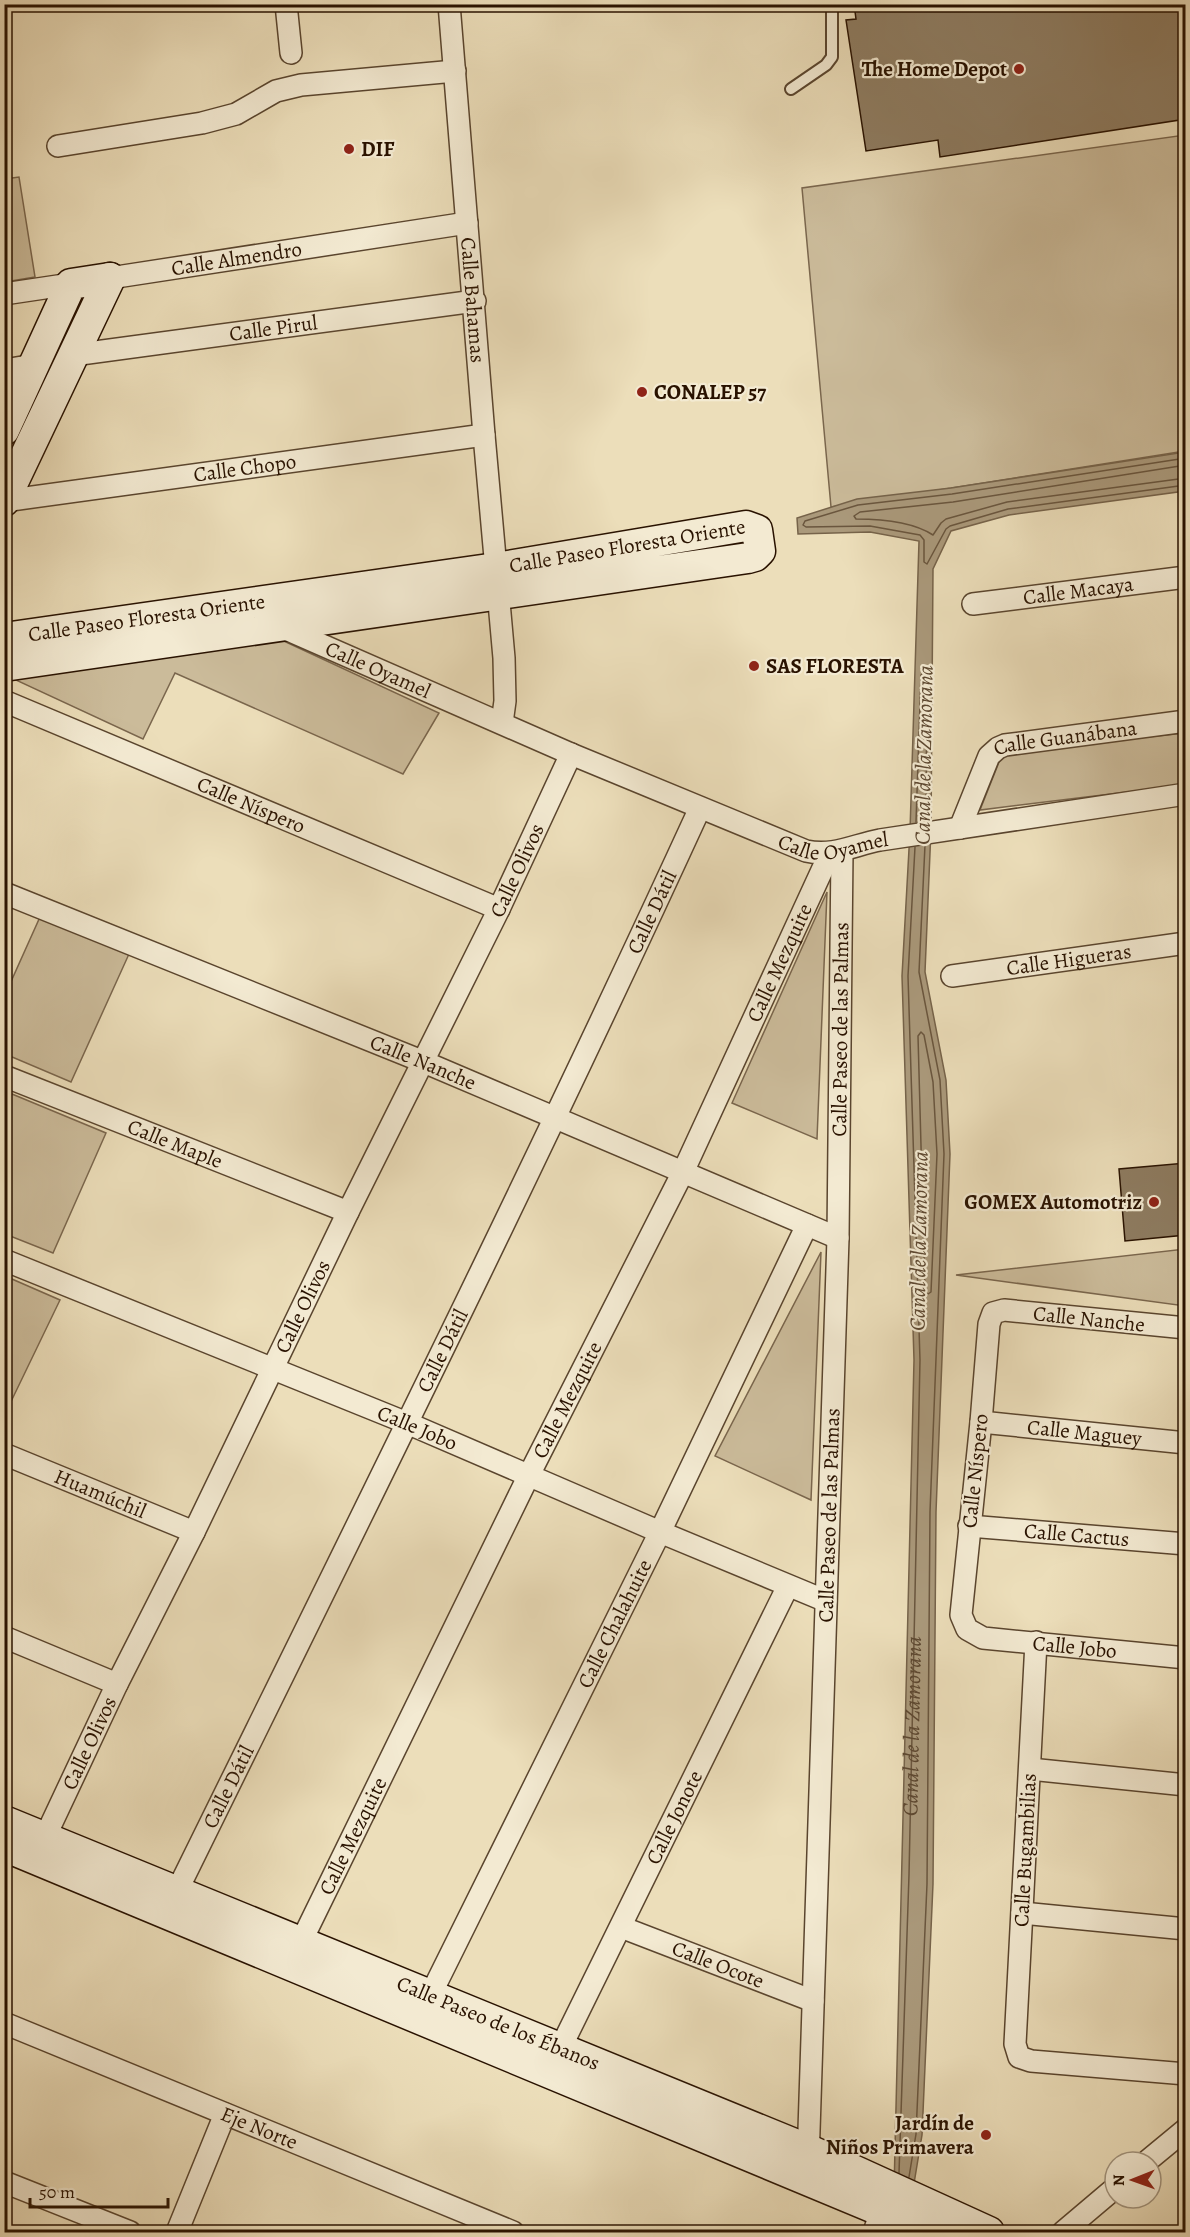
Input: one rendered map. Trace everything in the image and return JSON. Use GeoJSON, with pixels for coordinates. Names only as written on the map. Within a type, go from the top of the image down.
{"type":"FeatureCollection","features":[{"type":"Feature","properties":{"kind":"main road","name":"Calle Almendro"},"geometry":{"type":"LineString","coordinates":[[71,284],[110,278]]}},
{"type":"Feature","properties":{"kind":"main road"},"geometry":{"type":"LineString","coordinates":[[4,501],[110,278]]}},
{"type":"Feature","properties":{"kind":"main road"},"geometry":{"type":"LineString","coordinates":[[4,430],[71,284]]}},
{"type":"Feature","properties":{"kind":"main road","name":"Calle Paseo Floresta Oriente"},"geometry":{"type":"LineString","coordinates":[[4,666],[275,613],[497,581],[748,558],[755,556],[759,551],[757,530],[746,526],[497,581]]}},
{"type":"Feature","properties":{"kind":"main road","name":"Calle Paseo Floresta Oriente"},"geometry":{"type":"LineString","coordinates":[[4,638],[275,613]]}},
{"type":"Feature","properties":{"kind":"main road","name":"Calle Paseo de los Ébanos"},"geometry":{"type":"LineString","coordinates":[[4,1821],[40,1848],[425,2007],[807,2180],[884,2211],[930,2223],[989,2232]]}},
{"type":"Feature","properties":{"kind":"main road","name":"Calle Paseo de los Ébanos"},"geometry":{"type":"LineString","coordinates":[[4,1846],[40,1848],[177,1891],[301,1942],[425,2007],[561,2047],[808,2150],[884,2211]]}},
{"type":"Feature","properties":{"kind":"street"},"geometry":{"type":"LineString","coordinates":[[286,4],[291,53]]}},
{"type":"Feature","properties":{"kind":"street","name":"Calle Bahamas"},"geometry":{"type":"LineString","coordinates":[[449,4],[497,581]]}},
{"type":"Feature","properties":{"kind":"street"},"geometry":{"type":"LineString","coordinates":[[58,146],[202,123],[236,114],[276,91],[454,59]]}},
{"type":"Feature","properties":{"kind":"street","name":"Calle Almendro"},"geometry":{"type":"LineString","coordinates":[[110,278],[467,223]]}},
{"type":"Feature","properties":{"kind":"street","name":"Calle Almendro"},"geometry":{"type":"LineString","coordinates":[[4,294],[71,284]]}},
{"type":"Feature","properties":{"kind":"street","name":"Calle Pirul"},"geometry":{"type":"LineString","coordinates":[[73,355],[475,301]]}},
{"type":"Feature","properties":{"kind":"street"},"geometry":{"type":"LineString","coordinates":[[4,370],[34,365]]}},
{"type":"Feature","properties":{"kind":"street","name":"Calle Chopo"},"geometry":{"type":"LineString","coordinates":[[4,501],[484,435]]}},
{"type":"Feature","properties":{"kind":"street","name":"Calle Macaya"},"geometry":{"type":"LineString","coordinates":[[973,604],[1185,577]]}},
{"type":"Feature","properties":{"kind":"street"},"geometry":{"type":"LineString","coordinates":[[497,581],[504,658],[505,701],[502,723]]}},
{"type":"Feature","properties":{"kind":"street","name":"Calle Oyamel"},"geometry":{"type":"LineString","coordinates":[[275,613],[502,723],[806,851],[836,852],[868,842],[1185,794]]}},
{"type":"Feature","properties":{"kind":"street","name":"Calle Níspero"},"geometry":{"type":"LineString","coordinates":[[4,701],[499,909]]}},
{"type":"Feature","properties":{"kind":"street","name":"Calle Guanábana"},"geometry":{"type":"LineString","coordinates":[[960,828],[989,756],[998,747],[1185,721]]}},
{"type":"Feature","properties":{"kind":"street","name":"Calle Olivos"},"geometry":{"type":"LineString","coordinates":[[40,1848],[117,1684],[194,1532],[348,1212],[499,909],[571,753]]}},
{"type":"Feature","properties":{"kind":"street","name":"Calle Dátil"},"geometry":{"type":"LineString","coordinates":[[177,1891],[407,1423],[636,947],[700,808]]}},
{"type":"Feature","properties":{"kind":"street","name":"Calle Mezquite"},"geometry":{"type":"LineString","coordinates":[[301,1942],[529,1475],[683,1172],[836,852]]}},
{"type":"Feature","properties":{"kind":"street","name":"Calle Paseo de las Palmas"},"geometry":{"type":"LineString","coordinates":[[807,2180],[838,1238],[836,852]]}},
{"type":"Feature","properties":{"kind":"street","name":"Calle Nanche"},"geometry":{"type":"LineString","coordinates":[[4,893],[424,1062],[838,1238]]}},
{"type":"Feature","properties":{"kind":"street","name":"Calle Higueras"},"geometry":{"type":"LineString","coordinates":[[952,976],[1185,943]]}},
{"type":"Feature","properties":{"kind":"street","name":"Calle Maple"},"geometry":{"type":"LineString","coordinates":[[4,1076],[348,1212]]}},
{"type":"Feature","properties":{"kind":"street","name":"Calle Chalahuite"},"geometry":{"type":"LineString","coordinates":[[425,2007],[660,1532],[807,1225]]}},
{"type":"Feature","properties":{"kind":"street","name":"Calle Jobo"},"geometry":{"type":"LineString","coordinates":[[4,1260],[407,1423],[826,1601]]}},
{"type":"Feature","properties":{"kind":"street","name":"Calle Nanche"},"geometry":{"type":"LineString","coordinates":[[993,1313],[1004,1310],[1185,1328]]}},
{"type":"Feature","properties":{"kind":"street","name":"Calle Níspero"},"geometry":{"type":"LineString","coordinates":[[967,1629],[962,1615],[969,1526],[989,1324],[993,1313]]}},
{"type":"Feature","properties":{"kind":"street","name":"Calle Maguey"},"geometry":{"type":"LineString","coordinates":[[981,1422],[1185,1443]]}},
{"type":"Feature","properties":{"kind":"street","name":"Huamúchil"},"geometry":{"type":"LineString","coordinates":[[4,1454],[194,1532]]}},
{"type":"Feature","properties":{"kind":"street","name":"Calle Cactus"},"geometry":{"type":"LineString","coordinates":[[969,1526],[1185,1544]]}},
{"type":"Feature","properties":{"kind":"street","name":"Calle Jonote"},"geometry":{"type":"LineString","coordinates":[[561,2047],[788,1586]]}},
{"type":"Feature","properties":{"kind":"street","name":"Calle Jobo"},"geometry":{"type":"LineString","coordinates":[[967,1629],[983,1638],[1185,1658]]}},
{"type":"Feature","properties":{"kind":"street"},"geometry":{"type":"LineString","coordinates":[[4,1637],[117,1684]]}},
{"type":"Feature","properties":{"kind":"street","name":"Calle Bugambilias"},"geometry":{"type":"LineString","coordinates":[[1036,1642],[1015,2044],[1019,2057],[1031,2061],[1185,2074]]}},
{"type":"Feature","properties":{"kind":"street"},"geometry":{"type":"LineString","coordinates":[[1030,1769],[1185,1785]]}},
{"type":"Feature","properties":{"kind":"street"},"geometry":{"type":"LineString","coordinates":[[1022,1913],[1185,1929]]}},
{"type":"Feature","properties":{"kind":"street","name":"Calle Ocote"},"geometry":{"type":"LineString","coordinates":[[621,1927],[813,2001]]}},
{"type":"Feature","properties":{"kind":"street","name":"Eje Norte"},"geometry":{"type":"LineString","coordinates":[[4,2023],[513,2232]]}},
{"type":"Feature","properties":{"kind":"street"},"geometry":{"type":"LineString","coordinates":[[177,2232],[225,2114]]}},
{"type":"Feature","properties":{"kind":"street"},"geometry":{"type":"LineString","coordinates":[[1160,2150],[1185,2129]]}},
{"type":"Feature","properties":{"kind":"street"},"geometry":{"type":"LineString","coordinates":[[4,2182],[109,2229],[130,2232]]}},
{"type":"Feature","properties":{"kind":"street"},"geometry":{"type":"LineString","coordinates":[[1063,2232],[1103,2198]]}},
{"type":"Feature","properties":{"kind":"lane"},"geometry":{"type":"LineString","coordinates":[[791,89],[826,65],[832,57],[832,4]]}},
{"type":"Feature","properties":{"kind":"shaded area"},"geometry":{"type":"Polygon","coordinates":[[[1185,135],[1185,451],[831,507],[802,188],[1185,135]]]}},
{"type":"Feature","properties":{"kind":"shaded area"},"geometry":{"type":"Polygon","coordinates":[[[19,177],[35,277],[5,282],[5,179],[19,177]]]}},
{"type":"Feature","properties":{"kind":"shaded area"},"geometry":{"type":"Polygon","coordinates":[[[273,636],[439,713],[403,774],[175,673],[143,739],[5,675],[273,636]]]}},
{"type":"Feature","properties":{"kind":"shaded area"},"geometry":{"type":"Polygon","coordinates":[[[1185,733],[1185,785],[980,810],[1003,752],[1185,733]]]}},
{"type":"Feature","properties":{"kind":"shaded area"},"geometry":{"type":"Polygon","coordinates":[[[827,892],[817,1139],[732,1103],[827,892]]]}},
{"type":"Feature","properties":{"kind":"shaded area"},"geometry":{"type":"Polygon","coordinates":[[[40,917],[129,954],[71,1082],[5,1054],[5,995],[40,917]]]}},
{"type":"Feature","properties":{"kind":"shaded area"},"geometry":{"type":"Polygon","coordinates":[[[12,1094],[106,1133],[53,1253],[5,1234],[4,1110],[12,1094]]]}},
{"type":"Feature","properties":{"kind":"shaded area"},"geometry":{"type":"Polygon","coordinates":[[[1185,1249],[1185,1306],[956,1275],[1185,1249]]]}},
{"type":"Feature","properties":{"kind":"shaded area"},"geometry":{"type":"Polygon","coordinates":[[[821,1252],[811,1500],[715,1456],[821,1252]]]}},
{"type":"Feature","properties":{"kind":"shaded area"},"geometry":{"type":"Polygon","coordinates":[[[5,1276],[60,1300],[5,1414],[5,1276]]]}},
{"type":"Feature","properties":{"kind":"water","name":"Canal de la Zamorana"},"geometry":{"type":"Polygon","coordinates":[[[1185,452],[1185,491],[1009,515],[951,531],[933,569],[931,829],[925,972],[946,1080],[950,1154],[936,1512],[933,1884],[922,2135],[906,2232],[893,2232],[914,1360],[902,976],[910,831],[919,541],[870,532],[798,534],[797,518],[857,499],[951,488],[1185,452]]]}},
{"type":"Feature","properties":{"kind":"building","name":"The Home Depot"},"geometry":{"type":"Polygon","coordinates":[[[854,4],[1186,4],[1186,119],[940,157],[938,140],[866,151],[846,20],[856,19],[854,4]]]}},
{"type":"Feature","properties":{"kind":"building","name":"GOMEX Automotriz"},"geometry":{"type":"Polygon","coordinates":[[[1186,1163],[1186,1235],[1125,1241],[1119,1169],[1186,1163]]]}},
{"type":"Feature","properties":{"kind":"place","name":"The Home Depot"},"geometry":{"type":"Point","coordinates":[1019,69]}},
{"type":"Feature","properties":{"kind":"place","name":"DIF"},"geometry":{"type":"Point","coordinates":[349,149]}},
{"type":"Feature","properties":{"kind":"place","name":"CONALEP 57"},"geometry":{"type":"Point","coordinates":[642,392]}},
{"type":"Feature","properties":{"kind":"place","name":"SAS FLORESTA"},"geometry":{"type":"Point","coordinates":[754,666]}},
{"type":"Feature","properties":{"kind":"place","name":"GOMEX Automotriz"},"geometry":{"type":"Point","coordinates":[1154,1202]}},
{"type":"Feature","properties":{"kind":"place","name":"Jardín de Niños Primavera"},"geometry":{"type":"Point","coordinates":[986,2135]}}]}
